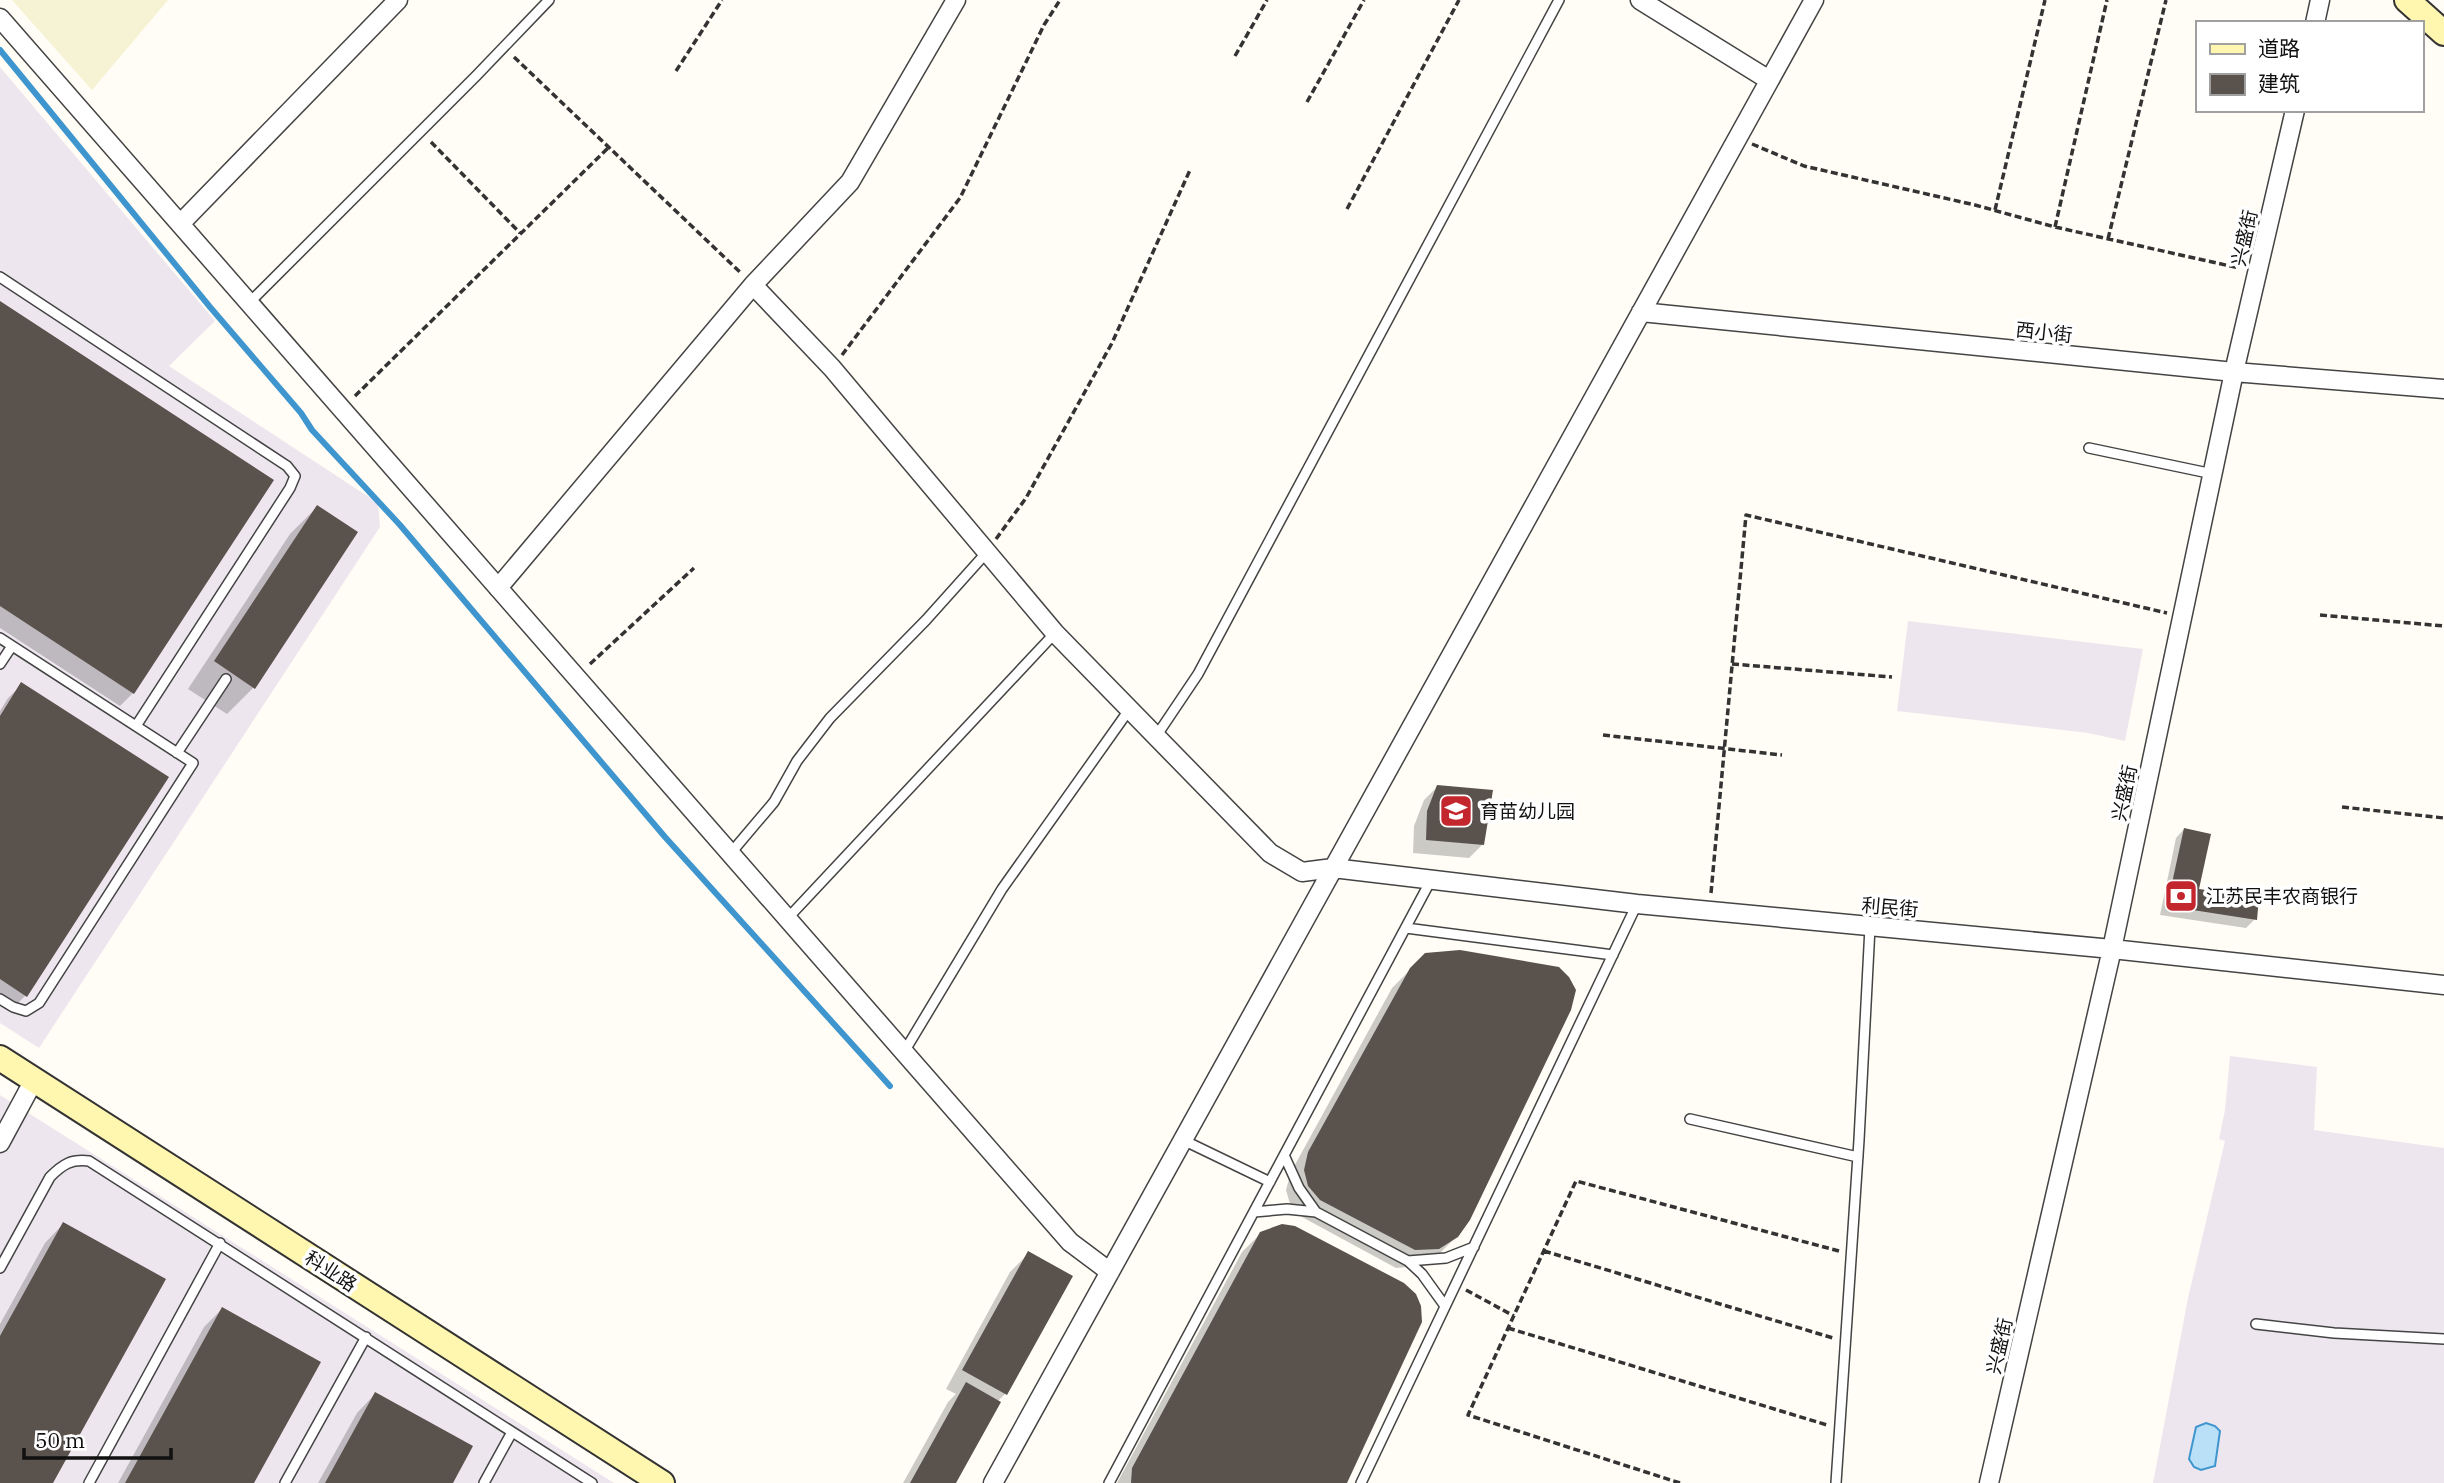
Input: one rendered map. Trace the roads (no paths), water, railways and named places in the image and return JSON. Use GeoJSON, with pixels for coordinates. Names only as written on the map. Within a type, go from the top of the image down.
{"type":"FeatureCollection","features":[{"type":"Feature","properties":{"kind":"street"},"geometry":{"type":"LineString","coordinates":[[180,225],[398,0]]}},
{"type":"Feature","properties":{"kind":"street"},"geometry":{"type":"LineString","coordinates":[[498,588],[753,285],[850,183],[956,0]]}},
{"type":"Feature","properties":{"kind":"street"},"geometry":{"type":"LineString","coordinates":[[1640,0],[1769,80]]}},
{"type":"Feature","properties":{"kind":"street"},"geometry":{"type":"LineString","coordinates":[[993,1483],[1814,0]]}},
{"type":"Feature","properties":{"kind":"street"},"geometry":{"type":"LineString","coordinates":[[2315,21],[2320,0]]}},
{"type":"Feature","properties":{"kind":"street"},"geometry":{"type":"LineString","coordinates":[[2407,0],[2444,33]]}},
{"type":"Feature","properties":{"kind":"street"},"geometry":{"type":"LineString","coordinates":[[0,18],[1070,1242],[1110,1272]]}},
{"type":"Feature","properties":{"kind":"street","name":"兴盛街"},"geometry":{"type":"LineString","coordinates":[[1989,1483],[2112,950],[2234,372],[2295,112]]}},
{"type":"Feature","properties":{"kind":"street","name":"利民街"},"geometry":{"type":"LineString","coordinates":[[753,285],[832,368],[1055,633],[1270,853],[1302,872],[1333,868],[1637,904],[2444,985]]}},
{"type":"Feature","properties":{"kind":"street","name":"西小街"},"geometry":{"type":"LineString","coordinates":[[1641,312],[2234,372],[2444,389]]}},
{"type":"Feature","properties":{"kind":"street","name":"科业路"},"geometry":{"type":"LineString","coordinates":[[0,1058],[662,1483]]}},
{"type":"Feature","properties":{"kind":"street"},"geometry":{"type":"LineString","coordinates":[[0,1143],[34,1080]]}},
{"type":"Feature","properties":{"kind":"lane"},"geometry":{"type":"LineString","coordinates":[[249,303],[549,0]]}},
{"type":"Feature","properties":{"kind":"lane"},"geometry":{"type":"LineString","coordinates":[[1156,738],[1198,674],[1559,0]]}},
{"type":"Feature","properties":{"kind":"lane"},"geometry":{"type":"LineString","coordinates":[[0,277],[287,466],[295,476],[290,488],[136,726]]}},
{"type":"Feature","properties":{"kind":"lane"},"geometry":{"type":"LineString","coordinates":[[2089,448],[2213,474]]}},
{"type":"Feature","properties":{"kind":"lane"},"geometry":{"type":"LineString","coordinates":[[730,854],[774,802],[797,761],[830,718],[926,620],[987,552]]}},
{"type":"Feature","properties":{"kind":"lane"},"geometry":{"type":"LineString","coordinates":[[787,919],[1055,633]]}},
{"type":"Feature","properties":{"kind":"lane"},"geometry":{"type":"LineString","coordinates":[[0,638],[193,763],[39,1003],[26,1012],[0,999]]}},
{"type":"Feature","properties":{"kind":"lane"},"geometry":{"type":"LineString","coordinates":[[0,664],[12,646]]}},
{"type":"Feature","properties":{"kind":"lane"},"geometry":{"type":"LineString","coordinates":[[177,753],[226,679]]}},
{"type":"Feature","properties":{"kind":"lane"},"geometry":{"type":"LineString","coordinates":[[904,1052],[1002,889],[1129,710]]}},
{"type":"Feature","properties":{"kind":"lane"},"geometry":{"type":"LineString","coordinates":[[1109,1483],[1431,880]]}},
{"type":"Feature","properties":{"kind":"lane"},"geometry":{"type":"LineString","coordinates":[[1361,1483],[1637,904]]}},
{"type":"Feature","properties":{"kind":"lane"},"geometry":{"type":"LineString","coordinates":[[1836,1483],[1870,927]]}},
{"type":"Feature","properties":{"kind":"lane"},"geometry":{"type":"LineString","coordinates":[[1406,928],[1613,954]]}},
{"type":"Feature","properties":{"kind":"lane"},"geometry":{"type":"LineString","coordinates":[[1690,1119],[1858,1157]]}},
{"type":"Feature","properties":{"kind":"lane"},"geometry":{"type":"LineString","coordinates":[[1183,1140],[1270,1182]]}},
{"type":"Feature","properties":{"kind":"lane"},"geometry":{"type":"LineString","coordinates":[[1284,1155],[1299,1188],[1316,1212]]}},
{"type":"Feature","properties":{"kind":"lane"},"geometry":{"type":"LineString","coordinates":[[0,1268],[50,1177],[60,1166],[73,1159],[89,1161],[592,1483]]}},
{"type":"Feature","properties":{"kind":"lane"},"geometry":{"type":"LineString","coordinates":[[1254,1212],[1287,1209],[1316,1212],[1408,1261],[1422,1274],[1445,1306]]}},
{"type":"Feature","properties":{"kind":"lane"},"geometry":{"type":"LineString","coordinates":[[89,1483],[220,1243]]}},
{"type":"Feature","properties":{"kind":"lane"},"geometry":{"type":"LineString","coordinates":[[1408,1261],[1446,1258],[1474,1247]]}},
{"type":"Feature","properties":{"kind":"lane"},"geometry":{"type":"LineString","coordinates":[[2256,1324],[2334,1333],[2444,1339]]}},
{"type":"Feature","properties":{"kind":"lane"},"geometry":{"type":"LineString","coordinates":[[285,1483],[366,1337]]}},
{"type":"Feature","properties":{"kind":"lane"},"geometry":{"type":"LineString","coordinates":[[484,1483],[512,1432]]}},
{"type":"Feature","properties":{"kind":"water"},"geometry":{"type":"Polygon","coordinates":[[[2206,1423],[2220,1431],[2215,1466],[2201,1470],[2194,1467],[2189,1459],[2196,1427],[2206,1423]]]}},
{"type":"Feature","properties":{"kind":"waterway"},"geometry":{"type":"LineString","coordinates":[[0,50],[210,307],[301,413],[312,430],[400,525],[665,837],[890,1086]]}},
{"type":"Feature","properties":{"kind":"place","name":"育苗幼儿园"},"geometry":{"type":"Point","coordinates":[1456,811]}},
{"type":"Feature","properties":{"kind":"place","name":"江苏民丰农商银行"},"geometry":{"type":"Point","coordinates":[2181,896]}}]}
